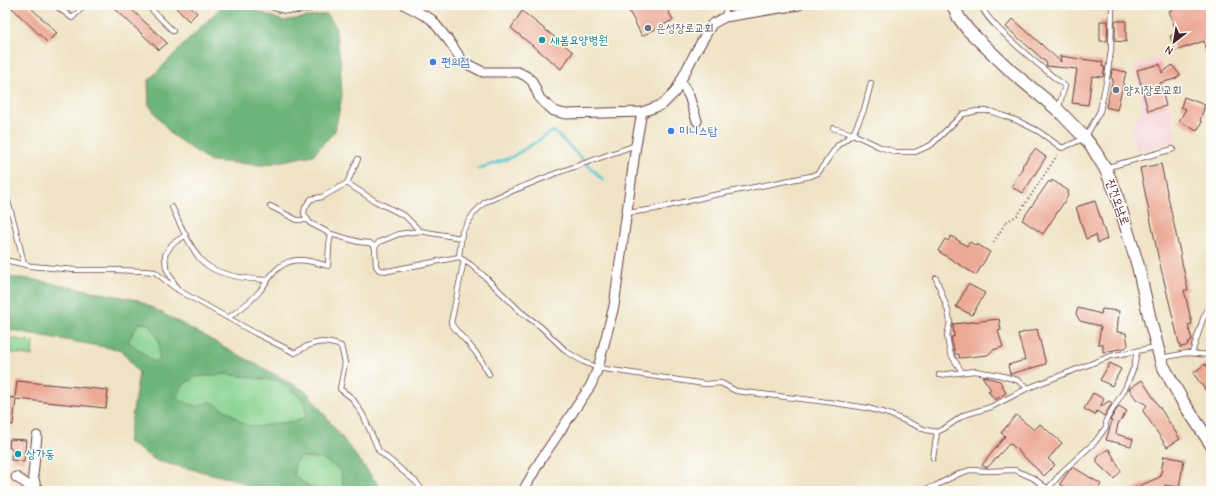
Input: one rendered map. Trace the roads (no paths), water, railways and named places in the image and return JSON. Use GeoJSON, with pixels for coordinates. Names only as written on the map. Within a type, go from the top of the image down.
{"type":"FeatureCollection","features":[{"type":"Feature","properties":{"kind":"main road","name":"진건오남로"},"geometry":{"type":"LineString","coordinates":[[953,5],[959,18],[968,30],[1013,73],[1058,110],[1085,138],[1105,168],[1116,193],[1138,266],[1162,364],[1183,402],[1211,444]]}},
{"type":"Feature","properties":{"kind":"street"},"geometry":{"type":"LineString","coordinates":[[273,5],[280,8],[296,10],[314,5]]}},
{"type":"Feature","properties":{"kind":"street"},"geometry":{"type":"LineString","coordinates":[[405,5],[431,19],[449,41],[463,62],[483,72],[518,72],[526,76],[532,81],[540,99],[554,111],[565,114],[642,112],[656,108],[673,95],[712,24],[725,17],[799,5]]}},
{"type":"Feature","properties":{"kind":"street"},"geometry":{"type":"LineString","coordinates":[[681,82],[689,96],[697,121]]}},
{"type":"Feature","properties":{"kind":"street"},"geometry":{"type":"LineString","coordinates":[[523,491],[540,461],[591,385],[598,368],[614,306],[636,145],[642,112]]}},
{"type":"Feature","properties":{"kind":"street"},"geometry":{"type":"LineString","coordinates":[[38,436],[33,475],[36,487],[41,491]]}},
{"type":"Feature","properties":{"kind":"street"},"geometry":{"type":"LineString","coordinates":[[16,477],[37,491]]}},
{"type":"Feature","properties":{"kind":"lane"},"geometry":{"type":"LineString","coordinates":[[55,5],[72,18],[85,5]]}},
{"type":"Feature","properties":{"kind":"lane"},"geometry":{"type":"LineString","coordinates":[[147,5],[173,31]]}},
{"type":"Feature","properties":{"kind":"lane"},"geometry":{"type":"LineString","coordinates":[[725,17],[726,5]]}},
{"type":"Feature","properties":{"kind":"lane"},"geometry":{"type":"LineString","coordinates":[[981,5],[982,9],[991,20],[1008,38],[1065,86],[1058,110]]}},
{"type":"Feature","properties":{"kind":"lane"},"geometry":{"type":"LineString","coordinates":[[833,128],[853,134],[880,148],[896,152],[915,152],[931,145],[963,114],[977,111],[990,111],[1018,121],[1038,131],[1062,148],[1085,138],[1100,111],[1107,78],[1111,50],[1112,5]]}},
{"type":"Feature","properties":{"kind":"lane"},"geometry":{"type":"LineString","coordinates":[[627,213],[811,176],[818,173],[838,145],[853,134],[864,110],[871,83]]}},
{"type":"Feature","properties":{"kind":"lane"},"geometry":{"type":"LineString","coordinates":[[459,257],[462,232],[474,213],[485,202],[554,174],[636,145]]}},
{"type":"Feature","properties":{"kind":"lane"},"geometry":{"type":"LineString","coordinates":[[1105,168],[1173,149]]}},
{"type":"Feature","properties":{"kind":"lane"},"geometry":{"type":"LineString","coordinates":[[358,159],[347,183],[322,197],[311,199],[305,207],[304,214],[310,223],[332,234],[358,242],[370,243],[376,248]]}},
{"type":"Feature","properties":{"kind":"lane"},"geometry":{"type":"LineString","coordinates":[[347,183],[374,201],[405,216],[420,231]]}},
{"type":"Feature","properties":{"kind":"lane"},"geometry":{"type":"LineString","coordinates":[[5,191],[24,264]]}},
{"type":"Feature","properties":{"kind":"lane"},"geometry":{"type":"LineString","coordinates":[[270,206],[297,220],[308,220]]}},
{"type":"Feature","properties":{"kind":"lane"},"geometry":{"type":"LineString","coordinates":[[172,207],[201,260],[213,268],[237,277],[267,280]]}},
{"type":"Feature","properties":{"kind":"lane"},"geometry":{"type":"LineString","coordinates":[[461,238],[420,231],[398,234],[379,242],[376,248],[376,266],[379,270],[388,271],[459,257],[484,276],[521,312],[541,327],[568,352],[598,368],[704,384],[722,384],[736,391],[867,408],[889,414],[926,430],[937,432],[964,415],[991,407],[1028,388],[1111,356],[1137,351],[1211,355]]}},
{"type":"Feature","properties":{"kind":"lane"},"geometry":{"type":"LineString","coordinates":[[228,318],[249,302],[259,292],[267,280],[282,264],[293,260],[328,266],[329,245],[332,234]]}},
{"type":"Feature","properties":{"kind":"lane"},"geometry":{"type":"LineString","coordinates":[[178,290],[166,268],[165,255],[172,244],[186,235]]}},
{"type":"Feature","properties":{"kind":"lane"},"geometry":{"type":"LineString","coordinates":[[5,260],[24,264],[75,270],[155,272],[178,290],[255,333],[295,353],[308,345],[320,342],[332,343],[341,346],[345,363],[340,389],[352,398],[363,415],[379,451],[416,482],[423,491]]}},
{"type":"Feature","properties":{"kind":"lane"},"geometry":{"type":"LineString","coordinates":[[464,260],[451,323],[456,332],[465,339],[473,349],[489,374]]}},
{"type":"Feature","properties":{"kind":"lane"},"geometry":{"type":"LineString","coordinates":[[936,278],[948,311],[950,322],[947,336],[950,353],[962,372]]}},
{"type":"Feature","properties":{"kind":"lane"},"geometry":{"type":"LineString","coordinates":[[1192,353],[1203,319],[1211,302]]}},
{"type":"Feature","properties":{"kind":"lane"},"geometry":{"type":"LineString","coordinates":[[919,491],[935,486],[956,475],[970,470],[1015,470],[1033,478],[1047,490],[1063,471],[1095,442],[1106,427],[1106,420],[1125,389],[1134,367],[1137,351]]}},
{"type":"Feature","properties":{"kind":"lane"},"geometry":{"type":"LineString","coordinates":[[939,375],[975,371],[1017,380],[1028,388]]}},
{"type":"Feature","properties":{"kind":"lane"},"geometry":{"type":"LineString","coordinates":[[933,458],[937,432]]}},
{"type":"Feature","properties":{"kind":"waterway"},"geometry":{"type":"LineString","coordinates":[[478,169],[510,158],[554,131],[603,180]]}},
{"type":"Feature","properties":{"kind":"place","name":"은성장로교회"},"geometry":{"type":"Point","coordinates":[648,28]}},
{"type":"Feature","properties":{"kind":"place","name":"새봄요양병원"},"geometry":{"type":"Point","coordinates":[542,40]}},
{"type":"Feature","properties":{"kind":"place","name":"편의점"},"geometry":{"type":"Point","coordinates":[433,62]}},
{"type":"Feature","properties":{"kind":"place","name":"양지장로교회"},"geometry":{"type":"Point","coordinates":[1116,90]}},
{"type":"Feature","properties":{"kind":"place","name":"미니스탑"},"geometry":{"type":"Point","coordinates":[671,131]}},
{"type":"Feature","properties":{"kind":"place","name":"상가동"},"geometry":{"type":"Point","coordinates":[18,454]}}]}
